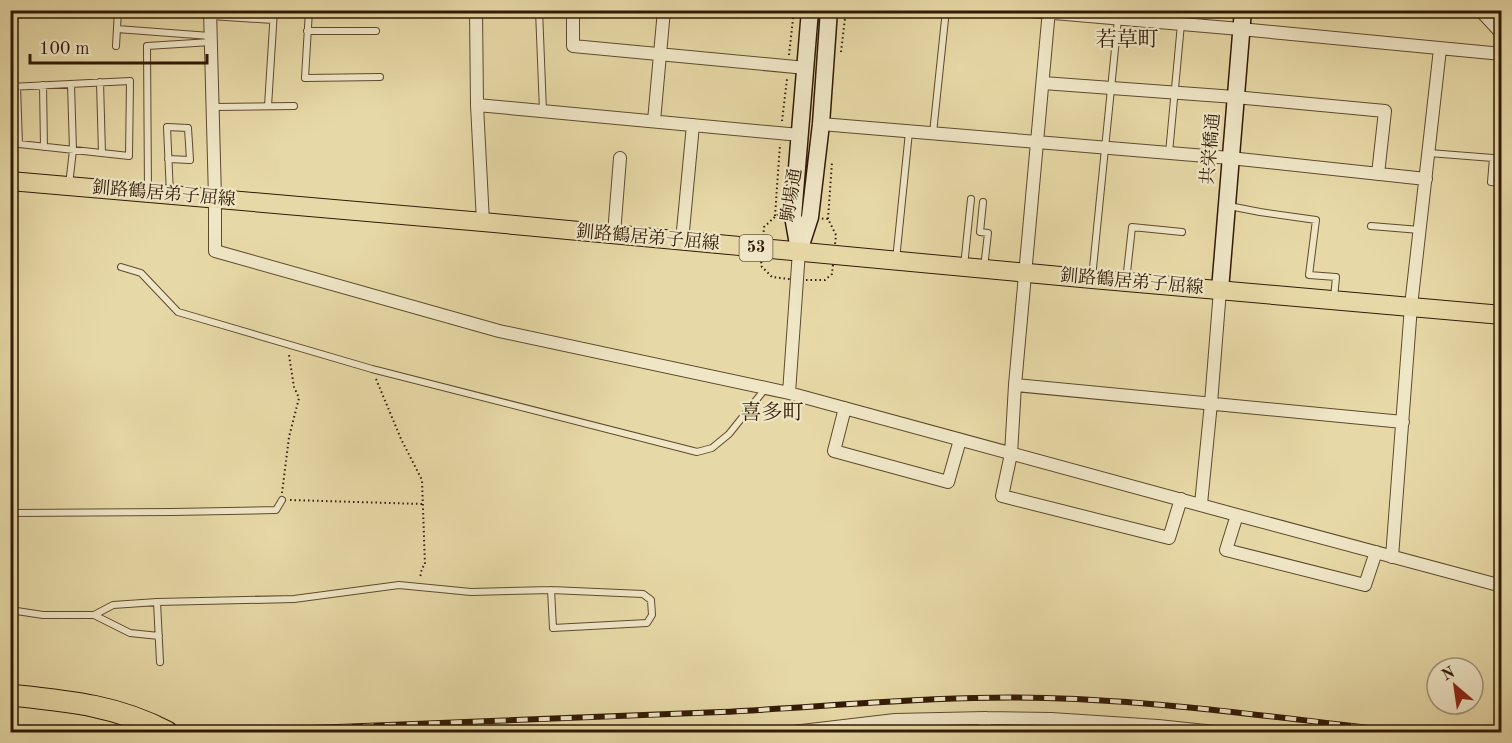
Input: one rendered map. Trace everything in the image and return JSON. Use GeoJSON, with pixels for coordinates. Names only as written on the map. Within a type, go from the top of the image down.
{"type":"FeatureCollection","features":[{"type":"Feature","properties":{"kind":"highway"},"geometry":{"type":"LineString","coordinates":[[10,694],[94,705],[133,716],[167,732]]}},
{"type":"Feature","properties":{"kind":"main road","name":"釧路鶴居弟子屈線"},"geometry":{"type":"LineString","coordinates":[[10,181],[1502,315]]}},
{"type":"Feature","properties":{"kind":"street"},"geometry":{"type":"LineString","coordinates":[[476,10],[477,105],[483,222]]}},
{"type":"Feature","properties":{"kind":"street"},"geometry":{"type":"LineString","coordinates":[[573,10],[573,46],[806,68]]}},
{"type":"Feature","properties":{"kind":"street"},"geometry":{"type":"LineString","coordinates":[[654,121],[664,10]]}},
{"type":"Feature","properties":{"kind":"street","name":"駒場通"},"geometry":{"type":"LineString","coordinates":[[799,251],[793,216],[810,10]]}},
{"type":"Feature","properties":{"kind":"street","name":"駒場通"},"geometry":{"type":"LineString","coordinates":[[799,251],[810,217],[821,124],[829,10]]}},
{"type":"Feature","properties":{"kind":"street"},"geometry":{"type":"LineString","coordinates":[[1019,10],[1502,54]]}},
{"type":"Feature","properties":{"kind":"street","name":"共栄橋通"},"geometry":{"type":"LineString","coordinates":[[1220,290],[1243,10]]}},
{"type":"Feature","properties":{"kind":"street"},"geometry":{"type":"LineString","coordinates":[[1480,10],[1502,34]]}},
{"type":"Feature","properties":{"kind":"street"},"geometry":{"type":"LineString","coordinates":[[1049,12],[1015,385],[1011,454],[1002,496],[1169,538],[1181,499]]}},
{"type":"Feature","properties":{"kind":"street"},"geometry":{"type":"LineString","coordinates":[[210,13],[215,251],[499,331],[789,393],[1502,586]]}},
{"type":"Feature","properties":{"kind":"street"},"geometry":{"type":"LineString","coordinates":[[1392,557],[1411,306],[1440,49]]}},
{"type":"Feature","properties":{"kind":"street"},"geometry":{"type":"LineString","coordinates":[[1043,82],[1385,111],[1378,174]]}},
{"type":"Feature","properties":{"kind":"street"},"geometry":{"type":"LineString","coordinates":[[477,105],[800,135]]}},
{"type":"Feature","properties":{"kind":"street"},"geometry":{"type":"LineString","coordinates":[[821,124],[1230,158],[1426,179]]}},
{"type":"Feature","properties":{"kind":"street"},"geometry":{"type":"LineString","coordinates":[[682,241],[693,125]]}},
{"type":"Feature","properties":{"kind":"street"},"geometry":{"type":"LineString","coordinates":[[614,234],[620,158]]}},
{"type":"Feature","properties":{"kind":"street"},"geometry":{"type":"LineString","coordinates":[[789,393],[799,251]]}},
{"type":"Feature","properties":{"kind":"street"},"geometry":{"type":"LineString","coordinates":[[1201,504],[1220,290]]}},
{"type":"Feature","properties":{"kind":"street"},"geometry":{"type":"LineString","coordinates":[[1015,385],[1403,422]]}},
{"type":"Feature","properties":{"kind":"street"},"geometry":{"type":"LineString","coordinates":[[845,408],[834,451],[948,482],[960,440]]}},
{"type":"Feature","properties":{"kind":"street"},"geometry":{"type":"LineString","coordinates":[[1237,515],[1226,550],[1365,585],[1376,552]]}},
{"type":"Feature","properties":{"kind":"street"},"geometry":{"type":"LineString","coordinates":[[984,732],[986,718]]}},
{"type":"Feature","properties":{"kind":"street"},"geometry":{"type":"LineString","coordinates":[[792,732],[895,720],[986,718],[1051,719],[1215,732]]}},
{"type":"Feature","properties":{"kind":"lane"},"geometry":{"type":"LineString","coordinates":[[116,46],[118,10]]}},
{"type":"Feature","properties":{"kind":"lane"},"geometry":{"type":"LineString","coordinates":[[268,106],[274,10]]}},
{"type":"Feature","properties":{"kind":"lane"},"geometry":{"type":"LineString","coordinates":[[309,10],[305,78],[380,77]]}},
{"type":"Feature","properties":{"kind":"lane"},"geometry":{"type":"LineString","coordinates":[[539,10],[543,111]]}},
{"type":"Feature","properties":{"kind":"lane"},"geometry":{"type":"LineString","coordinates":[[933,134],[946,10]]}},
{"type":"Feature","properties":{"kind":"lane"},"geometry":{"type":"LineString","coordinates":[[210,13],[273,20]]}},
{"type":"Feature","properties":{"kind":"lane"},"geometry":{"type":"LineString","coordinates":[[1092,279],[1118,19]]}},
{"type":"Feature","properties":{"kind":"lane"},"geometry":{"type":"LineString","coordinates":[[1169,153],[1181,24]]}},
{"type":"Feature","properties":{"kind":"lane"},"geometry":{"type":"LineString","coordinates":[[117,29],[211,39]]}},
{"type":"Feature","properties":{"kind":"lane"},"geometry":{"type":"LineString","coordinates":[[307,31],[376,31]]}},
{"type":"Feature","properties":{"kind":"lane"},"geometry":{"type":"LineString","coordinates":[[148,192],[147,46],[211,39]]}},
{"type":"Feature","properties":{"kind":"lane"},"geometry":{"type":"LineString","coordinates":[[10,143],[44,147],[129,156],[130,81],[14,87],[19,144]]}},
{"type":"Feature","properties":{"kind":"lane"},"geometry":{"type":"LineString","coordinates":[[100,82],[102,153]]}},
{"type":"Feature","properties":{"kind":"lane"},"geometry":{"type":"LineString","coordinates":[[69,186],[73,150],[71,84]]}},
{"type":"Feature","properties":{"kind":"lane"},"geometry":{"type":"LineString","coordinates":[[43,85],[44,147]]}},
{"type":"Feature","properties":{"kind":"lane"},"geometry":{"type":"LineString","coordinates":[[213,107],[294,106]]}},
{"type":"Feature","properties":{"kind":"lane"},"geometry":{"type":"LineString","coordinates":[[168,159],[190,160],[188,128],[167,127],[168,159],[170,194]]}},
{"type":"Feature","properties":{"kind":"lane"},"geometry":{"type":"LineString","coordinates":[[896,260],[909,132]]}},
{"type":"Feature","properties":{"kind":"lane"},"geometry":{"type":"LineString","coordinates":[[1428,152],[1493,158],[1491,182],[1502,183]]}},
{"type":"Feature","properties":{"kind":"lane"},"geometry":{"type":"LineString","coordinates":[[964,267],[971,198]]}},
{"type":"Feature","properties":{"kind":"lane"},"geometry":{"type":"LineString","coordinates":[[983,202],[980,232],[988,233],[984,268]]}},
{"type":"Feature","properties":{"kind":"lane"},"geometry":{"type":"LineString","coordinates":[[1226,206],[1316,220],[1309,275],[1336,277],[1334,300]]}},
{"type":"Feature","properties":{"kind":"lane"},"geometry":{"type":"LineString","coordinates":[[1371,226],[1420,230]]}},
{"type":"Feature","properties":{"kind":"lane"},"geometry":{"type":"LineString","coordinates":[[1126,282],[1132,227],[1182,232]]}},
{"type":"Feature","properties":{"kind":"lane"},"geometry":{"type":"LineString","coordinates":[[121,267],[141,273],[178,312],[372,369],[697,452],[712,448],[729,434],[765,389]]}},
{"type":"Feature","properties":{"kind":"lane"},"geometry":{"type":"LineString","coordinates":[[10,513],[276,510],[282,500]]}},
{"type":"Feature","properties":{"kind":"lane"},"geometry":{"type":"LineString","coordinates":[[94,615],[113,605],[294,599],[399,585],[471,592],[551,590],[643,594],[651,600],[652,615],[647,623],[553,628],[551,590]]}},
{"type":"Feature","properties":{"kind":"lane"},"geometry":{"type":"LineString","coordinates":[[157,602],[160,662]]}},
{"type":"Feature","properties":{"kind":"lane"},"geometry":{"type":"LineString","coordinates":[[10,610],[43,615],[94,615],[130,633],[159,636]]}},
{"type":"Feature","properties":{"kind":"path"},"geometry":{"type":"LineString","coordinates":[[775,216],[794,10]]}},
{"type":"Feature","properties":{"kind":"path"},"geometry":{"type":"LineString","coordinates":[[286,343],[294,387],[299,398],[289,437],[282,500],[423,504]]}},
{"type":"Feature","properties":{"kind":"path"},"geometry":{"type":"LineString","coordinates":[[372,369],[401,439],[422,480],[425,564],[421,573],[420,586]]}},
{"type":"Feature","properties":{"kind":"railway"},"geometry":{"type":"LineString","coordinates":[[209,732],[721,712],[924,700],[1005,698],[1136,703],[1406,732]]}},
{"type":"Feature","properties":{"kind":"district","name":"若草町"},"geometry":{"type":"Point","coordinates":[1127,40]}},
{"type":"Feature","properties":{"kind":"district","name":"喜多町"},"geometry":{"type":"Point","coordinates":[772,413]}}]}
